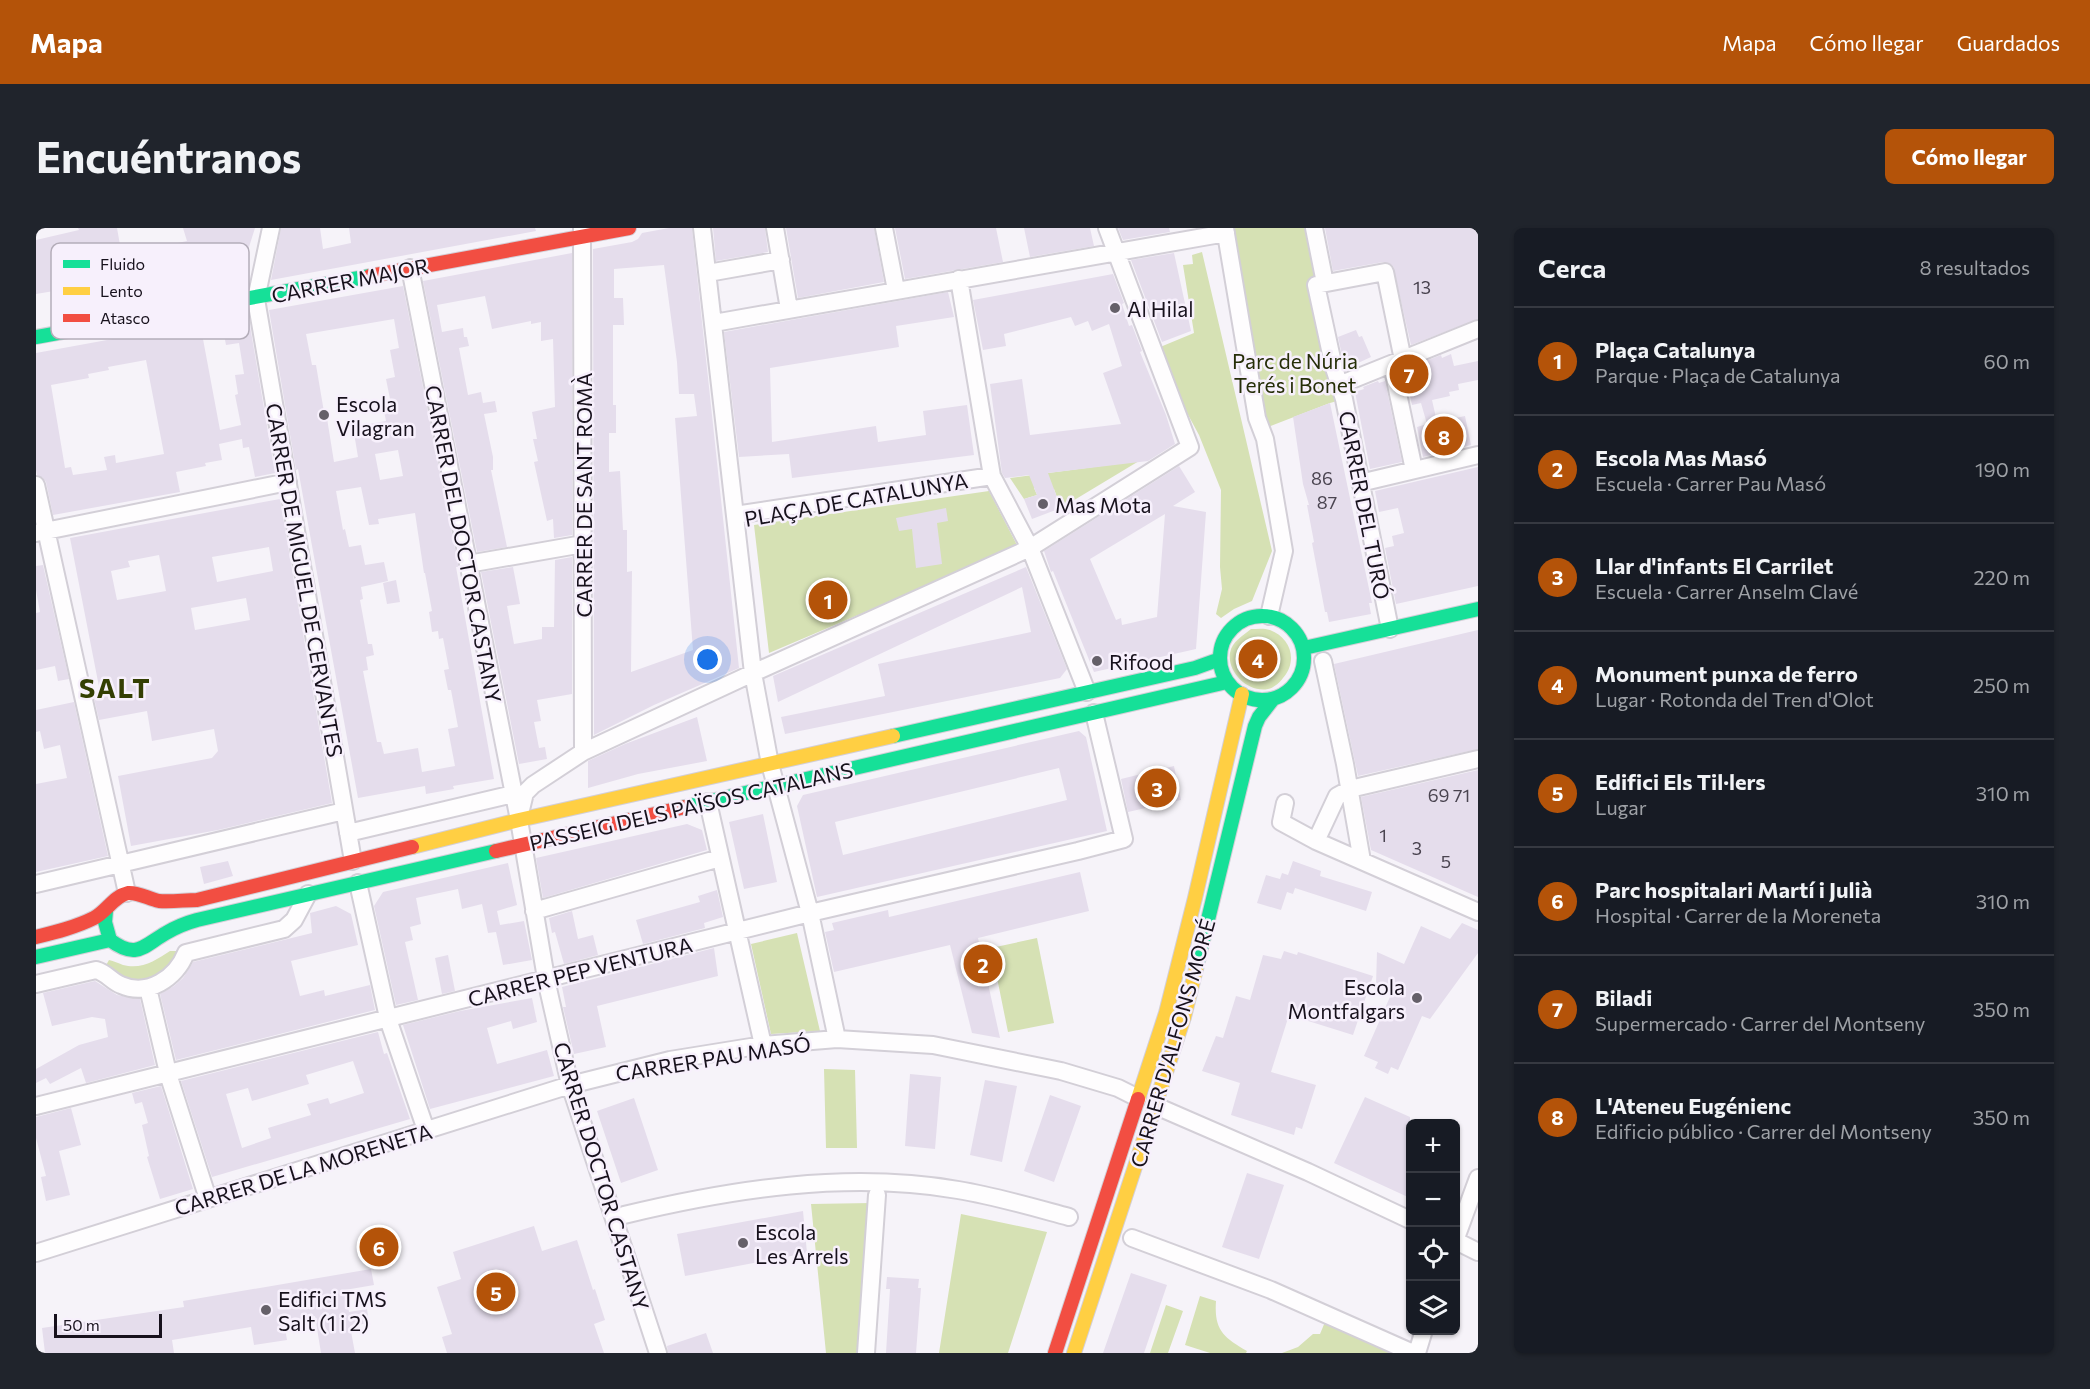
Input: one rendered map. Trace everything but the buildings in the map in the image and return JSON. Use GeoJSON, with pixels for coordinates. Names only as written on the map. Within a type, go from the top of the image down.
{"type":"FeatureCollection","features":[{"type":"Feature","properties":{"kind":"main road","name":"CARRER MAJOR"},"geometry":{"type":"LineString","coordinates":[[249,300],[582,232],[629,228]]}},
{"type":"Feature","properties":{"kind":"main road","name":"CARRER MAJOR"},"geometry":{"type":"LineString","coordinates":[[36,337],[51,334]]}},
{"type":"Feature","properties":{"kind":"main road"},"geometry":{"type":"LineString","coordinates":[[1304,648],[1478,609]]}},
{"type":"Feature","properties":{"kind":"main road"},"geometry":{"type":"LineString","coordinates":[[1255,616],[1269,616],[1289,625],[1299,637],[1304,648],[1303,673],[1291,690],[1273,699],[1255,700],[1242,694],[1227,682],[1222,673],[1220,659],[1224,639],[1235,626],[1255,616]]}},
{"type":"Feature","properties":{"kind":"main road"},"geometry":{"type":"LineString","coordinates":[[36,937],[84,924],[106,911],[116,898],[127,893],[135,893],[149,899],[197,900],[519,820],[1195,668],[1220,659]]}},
{"type":"Feature","properties":{"kind":"main road","name":"PASSEIG DELS PAÏSOS CATALANS"},"geometry":{"type":"LineString","coordinates":[[110,940],[123,948],[135,950],[147,947],[158,938],[196,920],[1227,682]]}},
{"type":"Feature","properties":{"kind":"main road","name":"CARRER D'ALFONS MORÉ"},"geometry":{"type":"LineString","coordinates":[[1055,1353],[1166,1013],[1242,694]]}},
{"type":"Feature","properties":{"kind":"main road","name":"CARRER D'ALFONS MORÉ"},"geometry":{"type":"LineString","coordinates":[[1074,1353],[1184,1017],[1255,726],[1273,699]]}},
{"type":"Feature","properties":{"kind":"main road"},"geometry":{"type":"LineString","coordinates":[[149,899],[159,919],[158,938]]}},
{"type":"Feature","properties":{"kind":"main road"},"geometry":{"type":"LineString","coordinates":[[36,957],[110,940],[105,922],[106,911]]}},
{"type":"Feature","properties":{"kind":"street"},"geometry":{"type":"LineString","coordinates":[[256,299],[271,228]]}},
{"type":"Feature","properties":{"kind":"street"},"geometry":{"type":"LineString","coordinates":[[702,228],[735,515]]}},
{"type":"Feature","properties":{"kind":"street"},"geometry":{"type":"LineString","coordinates":[[775,228],[789,309]]}},
{"type":"Feature","properties":{"kind":"street"},"geometry":{"type":"LineString","coordinates":[[884,228],[896,290]]}},
{"type":"Feature","properties":{"kind":"street"},"geometry":{"type":"LineString","coordinates":[[519,820],[525,793],[533,785],[583,752],[1030,548],[1190,447],[1107,228]]}},
{"type":"Feature","properties":{"kind":"street","name":"CARRER DEL TURÓ"},"geometry":{"type":"LineString","coordinates":[[1314,228],[1325,283],[1316,285],[1344,399],[1390,629]]}},
{"type":"Feature","properties":{"kind":"street"},"geometry":{"type":"LineString","coordinates":[[714,323],[1116,253],[1225,230],[1257,418],[1265,439],[1284,550],[1269,616]]}},
{"type":"Feature","properties":{"kind":"street","name":"CARRER DE SANT ROMÀ"},"geometry":{"type":"LineString","coordinates":[[582,232],[583,752]]}},
{"type":"Feature","properties":{"kind":"street"},"geometry":{"type":"LineString","coordinates":[[708,273],[780,260]]}},
{"type":"Feature","properties":{"kind":"street","name":"CARRER DEL DOCTOR CASTANY"},"geometry":{"type":"LineString","coordinates":[[410,268],[519,820]]}},
{"type":"Feature","properties":{"kind":"street"},"geometry":{"type":"LineString","coordinates":[[1325,283],[1385,272],[1414,470]]}},
{"type":"Feature","properties":{"kind":"street"},"geometry":{"type":"LineString","coordinates":[[959,279],[992,476]]}},
{"type":"Feature","properties":{"kind":"street","name":"CARRER DE MIGUEL DE CERVANTES"},"geometry":{"type":"LineString","coordinates":[[256,299],[353,861]]}},
{"type":"Feature","properties":{"kind":"street"},"geometry":{"type":"LineString","coordinates":[[1340,386],[1478,328]]}},
{"type":"Feature","properties":{"kind":"street"},"geometry":{"type":"LineString","coordinates":[[1360,483],[1478,455]]}},
{"type":"Feature","properties":{"kind":"street","name":"PLAÇA DE CATALUNYA"},"geometry":{"type":"LineString","coordinates":[[837,1039],[810,913],[770,764],[753,673],[735,515],[992,476],[1030,548],[1087,692]]}},
{"type":"Feature","properties":{"kind":"street"},"geometry":{"type":"LineString","coordinates":[[41,532],[288,482]]}},
{"type":"Feature","properties":{"kind":"street"},"geometry":{"type":"LineString","coordinates":[[36,485],[41,532],[127,893]]}},
{"type":"Feature","properties":{"kind":"street"},"geometry":{"type":"LineString","coordinates":[[468,564],[583,544]]}},
{"type":"Feature","properties":{"kind":"street"},"geometry":{"type":"LineString","coordinates":[[1323,661],[1350,789],[1362,861]]}},
{"type":"Feature","properties":{"kind":"street","name":"CARRER PEP VENTURA"},"geometry":{"type":"LineString","coordinates":[[36,1106],[169,1075],[810,913],[1124,839],[1094,713]]}},
{"type":"Feature","properties":{"kind":"street"},"geometry":{"type":"LineString","coordinates":[[1316,841],[1337,796],[1350,789],[1478,759]]}},
{"type":"Feature","properties":{"kind":"street"},"geometry":{"type":"LineString","coordinates":[[348,833],[513,794]]}},
{"type":"Feature","properties":{"kind":"street"},"geometry":{"type":"LineString","coordinates":[[708,802],[763,1046]]}},
{"type":"Feature","properties":{"kind":"street"},"geometry":{"type":"LineString","coordinates":[[1285,802],[1281,822],[1316,841],[1478,912]]}},
{"type":"Feature","properties":{"kind":"street"},"geometry":{"type":"LineString","coordinates":[[36,884],[344,811]]}},
{"type":"Feature","properties":{"kind":"street","name":"CARRER DOCTOR CASTANY"},"geometry":{"type":"LineString","coordinates":[[519,820],[546,980],[570,1085],[658,1353]]}},
{"type":"Feature","properties":{"kind":"street"},"geometry":{"type":"LineString","coordinates":[[534,910],[720,858]]}},
{"type":"Feature","properties":{"kind":"street"},"geometry":{"type":"LineString","coordinates":[[358,883],[389,1018],[426,1130]]}},
{"type":"Feature","properties":{"kind":"street"},"geometry":{"type":"LineString","coordinates":[[36,984],[96,970],[103,972],[120,985],[148,988],[160,983],[170,975],[186,953],[284,929],[294,920],[308,894]]}},
{"type":"Feature","properties":{"kind":"street"},"geometry":{"type":"LineString","coordinates":[[148,988],[169,1075],[208,1199]]}},
{"type":"Feature","properties":{"kind":"street","name":"CARRER PAU MASÓ"},"geometry":{"type":"LineString","coordinates":[[570,1085],[670,1060],[763,1046],[837,1039],[933,1045],[999,1057],[1061,1071],[1118,1088],[1138,1098]]}},
{"type":"Feature","properties":{"kind":"street","name":"CARRER DE LA MORENETA"},"geometry":{"type":"LineString","coordinates":[[36,1253],[570,1085]]}},
{"type":"Feature","properties":{"kind":"street"},"geometry":{"type":"LineString","coordinates":[[1156,1106],[1308,1172],[1406,1218]]}},
{"type":"Feature","properties":{"kind":"street"},"geometry":{"type":"LineString","coordinates":[[1460,1227],[1478,1179]]}},
{"type":"Feature","properties":{"kind":"street"},"geometry":{"type":"LineString","coordinates":[[624,1215],[735,1192],[852,1182],[908,1184],[957,1190],[1069,1217]]}},
{"type":"Feature","properties":{"kind":"street"},"geometry":{"type":"LineString","coordinates":[[866,1353],[876,1195]]}},
{"type":"Feature","properties":{"kind":"street"},"geometry":{"type":"LineString","coordinates":[[1132,1238],[1271,1290],[1415,1353],[1422,1335]]}},
{"type":"Feature","properties":{"kind":"street"},"geometry":{"type":"LineString","coordinates":[[1460,1243],[1478,1252]]}},
{"type":"Feature","properties":{"kind":"green space","name":"Parc de Núria Terés i Bonet"},"geometry":{"type":"Polygon","coordinates":[[[1228,228],[1310,228],[1344,399],[1263,429],[1228,228]]]}},
{"type":"Feature","properties":{"kind":"green space"},"geometry":{"type":"Polygon","coordinates":[[[1202,252],[1272,551],[1252,601],[1221,618],[1216,614],[1222,589],[1221,490],[1199,435],[1153,350],[1194,333],[1183,265],[1193,264],[1192,255],[1202,252]]]}},
{"type":"Feature","properties":{"kind":"green space"},"geometry":{"type":"Polygon","coordinates":[[[1139,461],[1061,508],[1054,489],[1034,488],[1037,495],[1024,499],[1010,478],[1139,461]]]}},
{"type":"Feature","properties":{"kind":"green space"},"geometry":{"type":"Polygon","coordinates":[[[989,491],[1018,547],[769,653],[754,525],[989,491]]]}},
{"type":"Feature","properties":{"kind":"green space"},"geometry":{"type":"Polygon","coordinates":[[[1251,629],[1268,629],[1277,634],[1283,638],[1290,651],[1288,671],[1279,683],[1270,688],[1261,689],[1247,685],[1232,668],[1231,649],[1238,639],[1251,629]]]}},
{"type":"Feature","properties":{"kind":"green space"},"geometry":{"type":"Polygon","coordinates":[[[797,933],[820,1031],[771,1034],[751,944],[797,933]]]}},
{"type":"Feature","properties":{"kind":"green space"},"geometry":{"type":"Polygon","coordinates":[[[1037,938],[1054,1023],[1008,1032],[991,948],[1037,938]]]}},
{"type":"Feature","properties":{"kind":"green space"},"geometry":{"type":"Polygon","coordinates":[[[170,951],[178,951],[166,973],[136,985],[105,967],[109,960],[123,965],[143,965],[170,951]]]}},
{"type":"Feature","properties":{"kind":"green space"},"geometry":{"type":"Polygon","coordinates":[[[824,1069],[855,1070],[857,1148],[826,1148],[824,1069]]]}},
{"type":"Feature","properties":{"kind":"green space"},"geometry":{"type":"Polygon","coordinates":[[[871,1203],[857,1353],[826,1353],[811,1204],[871,1203]]]}},
{"type":"Feature","properties":{"kind":"green space"},"geometry":{"type":"Polygon","coordinates":[[[961,1214],[1047,1232],[1008,1353],[939,1353],[961,1214]]]}},
{"type":"Feature","properties":{"kind":"green space"},"geometry":{"type":"Polygon","coordinates":[[[1200,1296],[1216,1301],[1217,1319],[1222,1332],[1247,1351],[1246,1353],[1210,1353],[1185,1345],[1200,1296]]]}},
{"type":"Feature","properties":{"kind":"green space"},"geometry":{"type":"Polygon","coordinates":[[[1166,1305],[1183,1311],[1168,1353],[1150,1353],[1166,1305]]]}},
{"type":"Feature","properties":{"kind":"green space"},"geometry":{"type":"Polygon","coordinates":[[[1325,1322],[1390,1353],[1282,1353],[1298,1347],[1313,1334],[1320,1334],[1325,1322]]]}},
{"type":"Feature","properties":{"kind":"traffic: fast"},"geometry":{"type":"LineString","coordinates":[[249,298],[370,276]]}},
{"type":"Feature","properties":{"kind":"traffic: fast"},"geometry":{"type":"LineString","coordinates":[[36,337],[51,334]]}},
{"type":"Feature","properties":{"kind":"traffic: fast"},"geometry":{"type":"LineString","coordinates":[[1304,648],[1478,609]]}},
{"type":"Feature","properties":{"kind":"traffic: fast"},"geometry":{"type":"LineString","coordinates":[[1254,616],[1270,616],[1286,623],[1297,634],[1304,650],[1304,658],[1301,674],[1292,688],[1270,700],[1254,700],[1238,693],[1227,682],[1220,666],[1220,650],[1227,634],[1238,623],[1254,616]]}},
{"type":"Feature","properties":{"kind":"traffic: fast"},"geometry":{"type":"LineString","coordinates":[[893,736],[1195,668],[1220,659]]}},
{"type":"Feature","properties":{"kind":"traffic: fast"},"geometry":{"type":"LineString","coordinates":[[685,807],[1227,682]]}},
{"type":"Feature","properties":{"kind":"traffic: fast"},"geometry":{"type":"LineString","coordinates":[[1196,969],[1255,726],[1273,699]]}},
{"type":"Feature","properties":{"kind":"traffic: fast"},"geometry":{"type":"LineString","coordinates":[[106,911],[105,922],[110,940],[119,946],[134,950],[140,949],[177,927],[197,920],[496,851]]}},
{"type":"Feature","properties":{"kind":"traffic: fast"},"geometry":{"type":"LineString","coordinates":[[36,957],[110,940]]}},
{"type":"Feature","properties":{"kind":"traffic: slow"},"geometry":{"type":"LineString","coordinates":[[1138,1099],[1166,1013],[1242,694]]}},
{"type":"Feature","properties":{"kind":"traffic: slow"},"geometry":{"type":"LineString","coordinates":[[412,847],[519,820],[893,736]]}},
{"type":"Feature","properties":{"kind":"traffic: slow"},"geometry":{"type":"LineString","coordinates":[[1074,1353],[1184,1017],[1196,969]]}},
{"type":"Feature","properties":{"kind":"traffic: jam"},"geometry":{"type":"LineString","coordinates":[[370,276],[629,228]]}},
{"type":"Feature","properties":{"kind":"traffic: jam"},"geometry":{"type":"LineString","coordinates":[[496,851],[685,807]]}},
{"type":"Feature","properties":{"kind":"traffic: jam"},"geometry":{"type":"LineString","coordinates":[[36,937],[73,927],[94,918],[118,897],[128,893],[159,901],[197,900],[412,847]]}},
{"type":"Feature","properties":{"kind":"traffic: jam"},"geometry":{"type":"LineString","coordinates":[[1055,1353],[1138,1099]]}},
{"type":"Feature","properties":{"kind":"place","name":"Al Hilal"},"geometry":{"type":"Point","coordinates":[1115,308]}},
{"type":"Feature","properties":{"kind":"place","name":"Biladi"},"geometry":{"type":"Point","coordinates":[1409,374]}},
{"type":"Feature","properties":{"kind":"place","name":"Escola Vilagran"},"geometry":{"type":"Point","coordinates":[324,415]}},
{"type":"Feature","properties":{"kind":"place","name":"L'Ateneu Eugénienc"},"geometry":{"type":"Point","coordinates":[1444,436]}},
{"type":"Feature","properties":{"kind":"place","name":"Mas Mota"},"geometry":{"type":"Point","coordinates":[1043,504]}},
{"type":"Feature","properties":{"kind":"place","name":"Plaça Catalunya"},"geometry":{"type":"Point","coordinates":[828,600]}},
{"type":"Feature","properties":{"kind":"place","name":"Monument punxa de ferro"},"geometry":{"type":"Point","coordinates":[1258,659]}},
{"type":"Feature","properties":{"kind":"place","name":"Rifood"},"geometry":{"type":"Point","coordinates":[1097,661]}},
{"type":"Feature","properties":{"kind":"place","name":"Llar d'infants El Carrilet"},"geometry":{"type":"Point","coordinates":[1157,788]}},
{"type":"Feature","properties":{"kind":"place","name":"Escola Mas Masó"},"geometry":{"type":"Point","coordinates":[983,964]}},
{"type":"Feature","properties":{"kind":"place","name":"Escola Montfalgars"},"geometry":{"type":"Point","coordinates":[1417,998]}},
{"type":"Feature","properties":{"kind":"place","name":"Escola Les Arrels"},"geometry":{"type":"Point","coordinates":[743,1243]}},
{"type":"Feature","properties":{"kind":"place","name":"Parc hospitalari Martí i Julià"},"geometry":{"type":"Point","coordinates":[379,1247]}},
{"type":"Feature","properties":{"kind":"place","name":"Edifici Els Til·lers"},"geometry":{"type":"Point","coordinates":[496,1292]}},
{"type":"Feature","properties":{"kind":"place","name":"Edifici TMS Salt (1 i 2)"},"geometry":{"type":"Point","coordinates":[266,1310]}},
{"type":"Feature","properties":{"kind":"district","name":"SALT"},"geometry":{"type":"Point","coordinates":[115,687]}}]}
